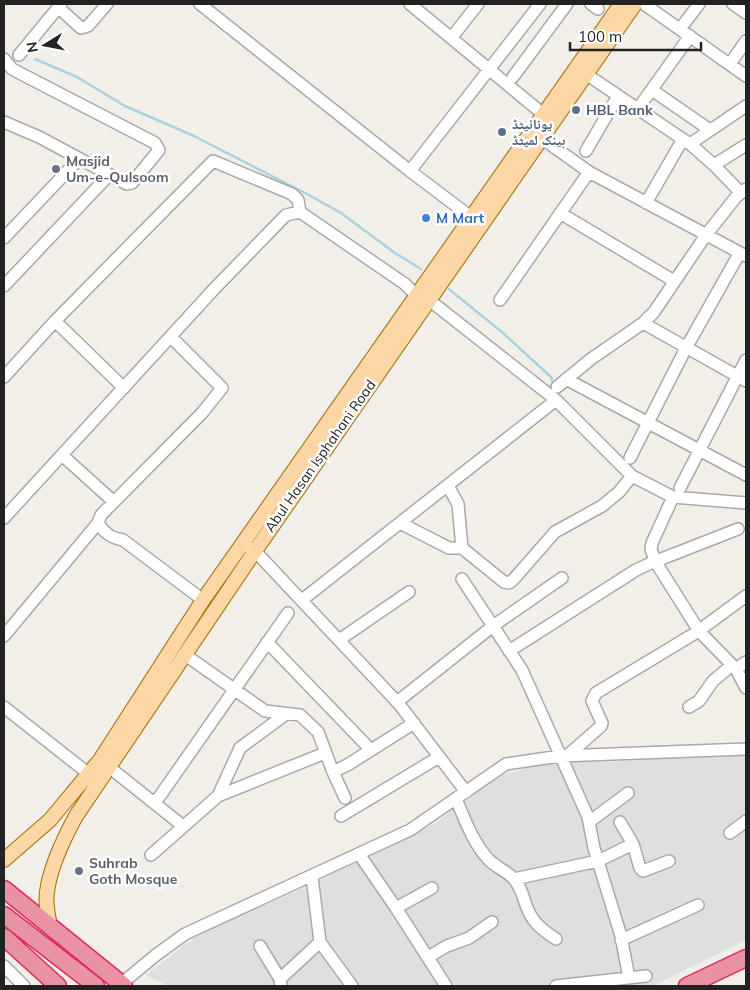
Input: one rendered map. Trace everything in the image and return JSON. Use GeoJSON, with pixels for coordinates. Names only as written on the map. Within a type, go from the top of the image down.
{"type":"FeatureCollection","features":[{"type":"Feature","properties":{"kind":"highway"},"geometry":{"type":"LineString","coordinates":[[4,889],[124,986]]}},
{"type":"Feature","properties":{"kind":"highway"},"geometry":{"type":"LineString","coordinates":[[4,915],[96,986]]}},
{"type":"Feature","properties":{"kind":"highway"},"geometry":{"type":"LineString","coordinates":[[4,936],[58,986]]}},
{"type":"Feature","properties":{"kind":"highway"},"geometry":{"type":"LineString","coordinates":[[687,986],[746,958]]}},
{"type":"Feature","properties":{"kind":"highway"},"geometry":{"type":"LineString","coordinates":[[698,986],[730,966]]}},
{"type":"Feature","properties":{"kind":"main road","name":"Abul Hasan Isphahani Road"},"geometry":{"type":"LineString","coordinates":[[50,926],[46,902],[47,891],[65,837],[76,816],[184,654],[249,547],[537,135],[544,114],[621,4]]}},
{"type":"Feature","properties":{"kind":"main road","name":"Abul Hasan Isphahani Road"},"geometry":{"type":"LineString","coordinates":[[423,297],[471,217],[586,74],[636,4]]}},
{"type":"Feature","properties":{"kind":"main road","name":"Abul Hasan Isphahani Road"},"geometry":{"type":"LineString","coordinates":[[4,860],[46,824],[89,774],[204,600],[249,547]]}},
{"type":"Feature","properties":{"kind":"main road"},"geometry":{"type":"LineString","coordinates":[[46,824],[65,837]]}},
{"type":"Feature","properties":{"kind":"street"},"geometry":{"type":"LineString","coordinates":[[20,55],[60,6],[81,28],[84,28],[88,26],[107,4]]}},
{"type":"Feature","properties":{"kind":"street"},"geometry":{"type":"LineString","coordinates":[[200,4],[410,171],[471,217]]}},
{"type":"Feature","properties":{"kind":"street"},"geometry":{"type":"LineString","coordinates":[[452,37],[478,4]]}},
{"type":"Feature","properties":{"kind":"street"},"geometry":{"type":"LineString","coordinates":[[410,171],[540,4]]}},
{"type":"Feature","properties":{"kind":"street"},"geometry":{"type":"LineString","coordinates":[[512,77],[567,4]]}},
{"type":"Feature","properties":{"kind":"street"},"geometry":{"type":"LineString","coordinates":[[644,4],[746,76]]}},
{"type":"Feature","properties":{"kind":"street"},"geometry":{"type":"LineString","coordinates":[[637,110],[652,90],[699,4]]}},
{"type":"Feature","properties":{"kind":"street"},"geometry":{"type":"LineString","coordinates":[[734,4],[746,13]]}},
{"type":"Feature","properties":{"kind":"street"},"geometry":{"type":"LineString","coordinates":[[415,5],[544,114]]}},
{"type":"Feature","properties":{"kind":"street"},"geometry":{"type":"LineString","coordinates":[[730,64],[746,41]]}},
{"type":"Feature","properties":{"kind":"street"},"geometry":{"type":"LineString","coordinates":[[4,60],[12,69],[158,146],[159,150],[130,184],[127,184],[39,137],[4,122]]}},
{"type":"Feature","properties":{"kind":"street"},"geometry":{"type":"LineString","coordinates":[[557,387],[591,359],[643,323],[654,312],[706,235],[744,191],[687,142],[586,74]]}},
{"type":"Feature","properties":{"kind":"street"},"geometry":{"type":"LineString","coordinates":[[652,90],[710,130]]}},
{"type":"Feature","properties":{"kind":"street"},"geometry":{"type":"LineString","coordinates":[[586,151],[618,96]]}},
{"type":"Feature","properties":{"kind":"street"},"geometry":{"type":"LineString","coordinates":[[646,203],[687,142],[745,110]]}},
{"type":"Feature","properties":{"kind":"street"},"geometry":{"type":"LineString","coordinates":[[537,135],[589,172],[744,256],[686,348],[630,458]]}},
{"type":"Feature","properties":{"kind":"street"},"geometry":{"type":"LineString","coordinates":[[714,165],[746,145]]}},
{"type":"Feature","properties":{"kind":"street"},"geometry":{"type":"LineString","coordinates":[[4,238],[79,158]]}},
{"type":"Feature","properties":{"kind":"street"},"geometry":{"type":"LineString","coordinates":[[4,377],[55,321],[213,161],[292,194],[298,200],[300,212],[423,297],[556,400],[632,476],[676,492],[746,503]]}},
{"type":"Feature","properties":{"kind":"street"},"geometry":{"type":"LineString","coordinates":[[500,300],[589,172]]}},
{"type":"Feature","properties":{"kind":"street"},"geometry":{"type":"LineString","coordinates":[[4,286],[109,175]]}},
{"type":"Feature","properties":{"kind":"street"},"geometry":{"type":"LineString","coordinates":[[4,518],[286,215],[300,212]]}},
{"type":"Feature","properties":{"kind":"street"},"geometry":{"type":"LineString","coordinates":[[560,213],[674,281]]}},
{"type":"Feature","properties":{"kind":"street"},"geometry":{"type":"LineString","coordinates":[[55,321],[124,388]]}},
{"type":"Feature","properties":{"kind":"street"},"geometry":{"type":"LineString","coordinates":[[643,323],[742,379]]}},
{"type":"Feature","properties":{"kind":"street"},"geometry":{"type":"LineString","coordinates":[[4,636],[98,523],[101,516],[202,413],[222,388],[171,337]]}},
{"type":"Feature","properties":{"kind":"street"},"geometry":{"type":"LineString","coordinates":[[746,360],[742,379],[676,492],[651,549],[655,561],[699,631],[734,667],[746,688]]}},
{"type":"Feature","properties":{"kind":"street"},"geometry":{"type":"LineString","coordinates":[[566,379],[746,475]]}},
{"type":"Feature","properties":{"kind":"street"},"geometry":{"type":"LineString","coordinates":[[302,600],[556,400]]}},
{"type":"Feature","properties":{"kind":"street"},"geometry":{"type":"LineString","coordinates":[[62,455],[114,502]]}},
{"type":"Feature","properties":{"kind":"street"},"geometry":{"type":"LineString","coordinates":[[400,523],[449,548],[462,548],[504,582],[509,583],[555,532],[602,506],[619,492],[632,476]]}},
{"type":"Feature","properties":{"kind":"street"},"geometry":{"type":"LineString","coordinates":[[448,486],[458,504],[462,548]]}},
{"type":"Feature","properties":{"kind":"street"},"geometry":{"type":"LineString","coordinates":[[98,523],[112,538],[123,540],[204,600]]}},
{"type":"Feature","properties":{"kind":"street"},"geometry":{"type":"LineString","coordinates":[[509,651],[636,570],[738,529]]}},
{"type":"Feature","properties":{"kind":"street"},"geometry":{"type":"LineString","coordinates":[[249,547],[302,600],[397,702],[414,723],[439,757],[461,796],[476,844],[490,861],[514,878],[534,921],[541,930],[556,939]]}},
{"type":"Feature","properties":{"kind":"street"},"geometry":{"type":"LineString","coordinates":[[397,702],[493,626],[562,578]]}},
{"type":"Feature","properties":{"kind":"street"},"geometry":{"type":"LineString","coordinates":[[462,579],[522,670],[564,755],[589,822],[598,861],[621,940],[628,978]]}},
{"type":"Feature","properties":{"kind":"street"},"geometry":{"type":"LineString","coordinates":[[339,640],[409,592]]}},
{"type":"Feature","properties":{"kind":"street"},"geometry":{"type":"LineString","coordinates":[[564,755],[601,726],[602,722],[592,701],[596,693],[699,631],[746,596]]}},
{"type":"Feature","properties":{"kind":"street"},"geometry":{"type":"LineString","coordinates":[[155,803],[288,613]]}},
{"type":"Feature","properties":{"kind":"street"},"geometry":{"type":"LineString","coordinates":[[267,642],[371,750]]}},
{"type":"Feature","properties":{"kind":"street"},"geometry":{"type":"LineString","coordinates":[[184,654],[265,711],[300,715],[318,732],[332,772],[345,798]]}},
{"type":"Feature","properties":{"kind":"street"},"geometry":{"type":"LineString","coordinates":[[689,707],[699,701],[713,681],[734,667],[746,662]]}},
{"type":"Feature","properties":{"kind":"street"},"geometry":{"type":"LineString","coordinates":[[4,706],[89,774]]}},
{"type":"Feature","properties":{"kind":"street"},"geometry":{"type":"LineString","coordinates":[[218,796],[240,748],[286,714]]}},
{"type":"Feature","properties":{"kind":"street"},"geometry":{"type":"LineString","coordinates":[[332,772],[349,764],[414,723]]}},
{"type":"Feature","properties":{"kind":"street"},"geometry":{"type":"LineString","coordinates":[[124,986],[156,955],[185,934],[312,877],[410,830],[506,764],[564,755],[746,749]]}},
{"type":"Feature","properties":{"kind":"street"},"geometry":{"type":"LineString","coordinates":[[151,855],[218,796],[325,752]]}},
{"type":"Feature","properties":{"kind":"street"},"geometry":{"type":"LineString","coordinates":[[341,816],[439,757]]}},
{"type":"Feature","properties":{"kind":"street"},"geometry":{"type":"LineString","coordinates":[[108,767],[183,826]]}},
{"type":"Feature","properties":{"kind":"street"},"geometry":{"type":"LineString","coordinates":[[589,822],[628,793]]}},
{"type":"Feature","properties":{"kind":"street"},"geometry":{"type":"LineString","coordinates":[[730,833],[746,821]]}},
{"type":"Feature","properties":{"kind":"street"},"geometry":{"type":"LineString","coordinates":[[620,822],[633,844],[640,868],[643,871],[668,861]]}},
{"type":"Feature","properties":{"kind":"street"},"geometry":{"type":"LineString","coordinates":[[514,878],[598,861],[633,844]]}},
{"type":"Feature","properties":{"kind":"street"},"geometry":{"type":"LineString","coordinates":[[359,854],[446,986]]}},
{"type":"Feature","properties":{"kind":"street"},"geometry":{"type":"LineString","coordinates":[[312,877],[320,942],[352,986]]}},
{"type":"Feature","properties":{"kind":"street"},"geometry":{"type":"LineString","coordinates":[[396,908],[432,888]]}},
{"type":"Feature","properties":{"kind":"street"},"geometry":{"type":"LineString","coordinates":[[621,940],[698,905]]}},
{"type":"Feature","properties":{"kind":"street"},"geometry":{"type":"LineString","coordinates":[[428,958],[447,946],[469,938],[492,922]]}},
{"type":"Feature","properties":{"kind":"street"},"geometry":{"type":"LineString","coordinates":[[260,946],[280,982],[320,942]]}},
{"type":"Feature","properties":{"kind":"street"},"geometry":{"type":"LineString","coordinates":[[4,966],[24,986]]}},
{"type":"Feature","properties":{"kind":"street"},"geometry":{"type":"LineString","coordinates":[[556,986],[646,976]]}},
{"type":"Feature","properties":{"kind":"shaded area"},"geometry":{"type":"Polygon","coordinates":[[[746,754],[746,940],[653,986],[168,986],[146,975],[199,934],[306,887],[432,825],[500,776],[548,761],[608,762],[746,754]]]}},
{"type":"Feature","properties":{"kind":"waterway"},"geometry":{"type":"LineString","coordinates":[[35,59],[77,77],[125,106],[194,136],[309,195],[341,213],[395,253],[421,269]]}},
{"type":"Feature","properties":{"kind":"waterway"},"geometry":{"type":"LineString","coordinates":[[449,289],[503,333],[551,377],[554,386]]}},
{"type":"Feature","properties":{"kind":"place","name":"HBL Bank"},"geometry":{"type":"Point","coordinates":[576,110]}},
{"type":"Feature","properties":{"kind":"place","name":"یونائیٹڈ بینک لمیٹڈ"},"geometry":{"type":"Point","coordinates":[502,132]}},
{"type":"Feature","properties":{"kind":"place","name":"Masjid Um-e-Qulsoom"},"geometry":{"type":"Point","coordinates":[56,169]}},
{"type":"Feature","properties":{"kind":"place","name":"M Mart"},"geometry":{"type":"Point","coordinates":[426,218]}},
{"type":"Feature","properties":{"kind":"place","name":"Suhrab Goth Mosque"},"geometry":{"type":"Point","coordinates":[79,871]}}]}
